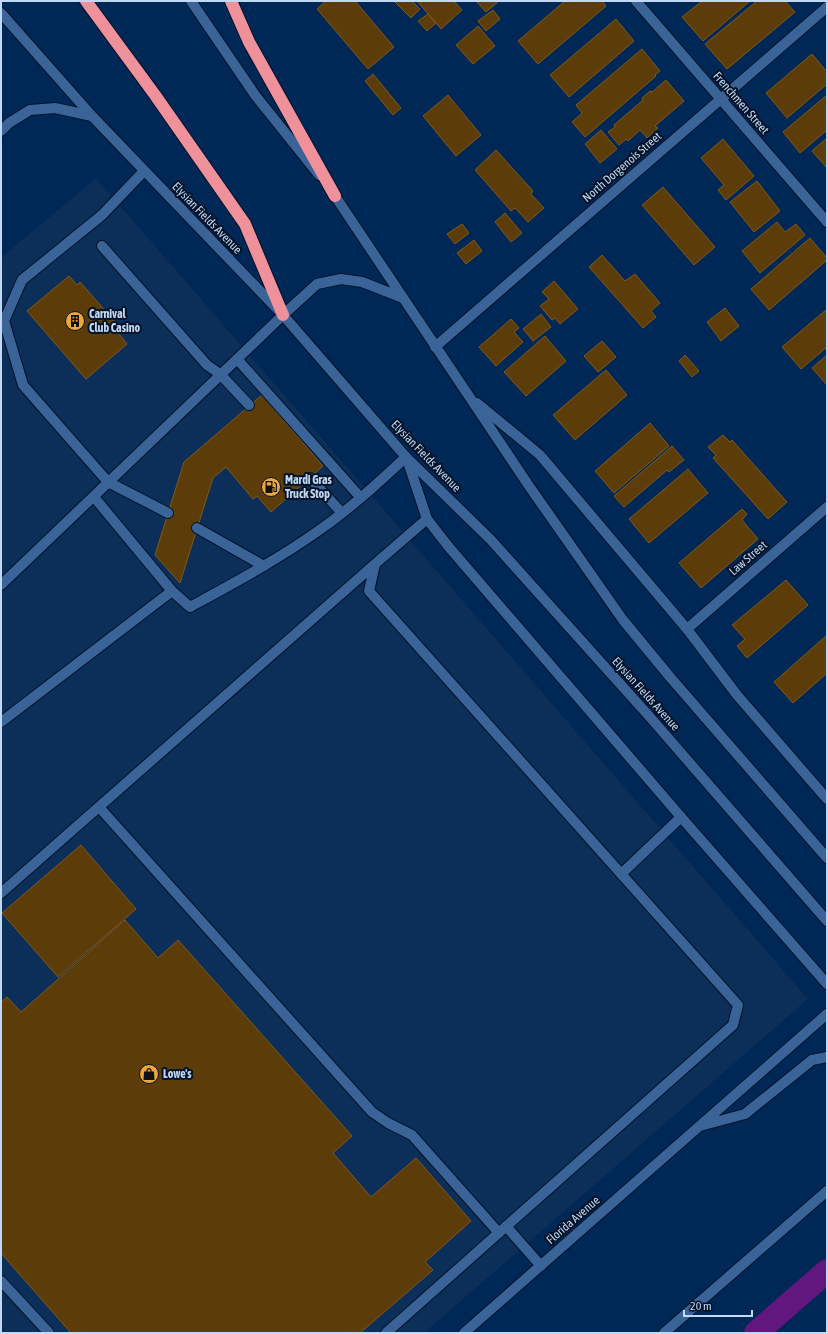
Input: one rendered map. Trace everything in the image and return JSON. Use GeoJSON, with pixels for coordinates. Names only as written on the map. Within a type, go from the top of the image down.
{"type":"FeatureCollection","features":[{"type":"Feature","properties":{"kind":"highway"},"geometry":{"type":"LineString","coordinates":[[86,1],[155,95],[245,224],[283,315]]}},
{"type":"Feature","properties":{"kind":"highway"},"geometry":{"type":"LineString","coordinates":[[231,1],[249,42],[335,196]]}},
{"type":"Feature","properties":{"kind":"main road"},"geometry":{"type":"LineString","coordinates":[[191,1],[255,95],[335,196],[435,347],[623,620],[670,677],[827,858]]}},
{"type":"Feature","properties":{"kind":"main road","name":"Frenchmen Street"},"geometry":{"type":"LineString","coordinates":[[636,1],[827,222]]}},
{"type":"Feature","properties":{"kind":"main road","name":"North Dorgenois Street"},"geometry":{"type":"LineString","coordinates":[[435,347],[827,8]]}},
{"type":"Feature","properties":{"kind":"main road","name":"Elysian Fields Avenue"},"geometry":{"type":"LineString","coordinates":[[1,13],[92,116],[283,315],[406,457],[491,540],[649,716],[827,921]]}},
{"type":"Feature","properties":{"kind":"main road"},"geometry":{"type":"LineString","coordinates":[[1,131],[9,123],[30,110],[55,108],[92,116]]}},
{"type":"Feature","properties":{"kind":"main road"},"geometry":{"type":"LineString","coordinates":[[144,171],[102,214],[22,280],[4,321],[23,385],[108,482],[168,513]]}},
{"type":"Feature","properties":{"kind":"main road"},"geometry":{"type":"LineString","coordinates":[[102,246],[208,365],[220,374],[249,405]]}},
{"type":"Feature","properties":{"kind":"main road"},"geometry":{"type":"LineString","coordinates":[[1,585],[220,374],[238,359],[317,284],[341,279],[362,282],[403,298]]}},
{"type":"Feature","properties":{"kind":"main road"},"geometry":{"type":"LineString","coordinates":[[238,359],[361,498]]}},
{"type":"Feature","properties":{"kind":"main road"},"geometry":{"type":"LineString","coordinates":[[467,394],[540,455],[686,629],[737,694],[827,799]]}},
{"type":"Feature","properties":{"kind":"main road"},"geometry":{"type":"LineString","coordinates":[[94,497],[172,591],[190,607],[264,566],[319,531],[361,498],[406,457],[427,519],[453,552],[681,818],[827,984]]}},
{"type":"Feature","properties":{"kind":"main road"},"geometry":{"type":"LineString","coordinates":[[310,478],[342,512]]}},
{"type":"Feature","properties":{"kind":"main road","name":"Law Street"},"geometry":{"type":"LineString","coordinates":[[686,629],[827,507]]}},
{"type":"Feature","properties":{"kind":"main road"},"geometry":{"type":"LineString","coordinates":[[1,893],[427,519]]}},
{"type":"Feature","properties":{"kind":"main road"},"geometry":{"type":"LineString","coordinates":[[197,528],[264,566]]}},
{"type":"Feature","properties":{"kind":"main road"},"geometry":{"type":"LineString","coordinates":[[375,564],[369,591],[738,1005],[733,1025],[386,1333]]}},
{"type":"Feature","properties":{"kind":"main road"},"geometry":{"type":"LineString","coordinates":[[1,722],[172,591]]}},
{"type":"Feature","properties":{"kind":"main road"},"geometry":{"type":"LineString","coordinates":[[99,806],[372,1112],[388,1123],[412,1135],[541,1266]]}},
{"type":"Feature","properties":{"kind":"main road"},"geometry":{"type":"LineString","coordinates":[[620,874],[681,818]]}},
{"type":"Feature","properties":{"kind":"main road","name":"Florida Avenue"},"geometry":{"type":"LineString","coordinates":[[464,1333],[827,1014]]}},
{"type":"Feature","properties":{"kind":"main road","name":"Florida Avenue"},"geometry":{"type":"LineString","coordinates":[[698,1126],[745,1114],[812,1060],[827,1057]]}},
{"type":"Feature","properties":{"kind":"main road"},"geometry":{"type":"LineString","coordinates":[[664,1333],[827,1191]]}},
{"type":"Feature","properties":{"kind":"main road"},"geometry":{"type":"LineString","coordinates":[[1,1281],[48,1333]]}},
{"type":"Feature","properties":{"kind":"shaded area"},"geometry":{"type":"Polygon","coordinates":[[[96,178],[808,999],[424,1333],[6,1333],[1,1327],[1,258],[96,178]]]}},
{"type":"Feature","properties":{"kind":"building"},"geometry":{"type":"Polygon","coordinates":[[[326,1],[355,1],[394,47],[368,69],[317,9],[326,1]]]}},
{"type":"Feature","properties":{"kind":"building"},"geometry":{"type":"Polygon","coordinates":[[[412,1],[420,9],[411,18],[395,2],[412,1]]]}},
{"type":"Feature","properties":{"kind":"building"},"geometry":{"type":"Polygon","coordinates":[[[417,1],[454,1],[462,10],[441,29],[417,1]]]}},
{"type":"Feature","properties":{"kind":"building"},"geometry":{"type":"Polygon","coordinates":[[[476,1],[499,1],[486,12],[476,1]]]}},
{"type":"Feature","properties":{"kind":"building"},"geometry":{"type":"Polygon","coordinates":[[[565,1],[602,1],[606,6],[538,64],[518,41],[565,1]]]}},
{"type":"Feature","properties":{"kind":"building"},"geometry":{"type":"Polygon","coordinates":[[[702,1],[750,1],[703,41],[682,17],[702,1]]]}},
{"type":"Feature","properties":{"kind":"building"},"geometry":{"type":"Polygon","coordinates":[[[757,1],[785,1],[795,12],[727,69],[705,44],[757,1]]]}},
{"type":"Feature","properties":{"kind":"building"},"geometry":{"type":"Polygon","coordinates":[[[493,10],[500,19],[486,31],[478,21],[493,10]]]}},
{"type":"Feature","properties":{"kind":"building"},"geometry":{"type":"Polygon","coordinates":[[[428,14],[436,23],[427,31],[418,21],[428,14]]]}},
{"type":"Feature","properties":{"kind":"building"},"geometry":{"type":"Polygon","coordinates":[[[616,19],[634,41],[569,97],[550,75],[616,19]]]}},
{"type":"Feature","properties":{"kind":"building"},"geometry":{"type":"Polygon","coordinates":[[[478,26],[495,46],[473,64],[456,45],[478,26]]]}},
{"type":"Feature","properties":{"kind":"building"},"geometry":{"type":"Polygon","coordinates":[[[642,49],[660,71],[585,137],[572,122],[582,113],[576,105],[642,49]]]}},
{"type":"Feature","properties":{"kind":"building"},"geometry":{"type":"Polygon","coordinates":[[[812,54],[827,72],[827,84],[787,118],[766,93],[812,54]]]}},
{"type":"Feature","properties":{"kind":"building"},"geometry":{"type":"Polygon","coordinates":[[[373,74],[401,108],[393,115],[365,81],[373,74]]]}},
{"type":"Feature","properties":{"kind":"building"},"geometry":{"type":"Polygon","coordinates":[[[666,80],[684,101],[655,126],[658,128],[647,138],[640,130],[628,141],[626,139],[619,145],[608,132],[643,100],[642,98],[666,80]]]}},
{"type":"Feature","properties":{"kind":"building"},"geometry":{"type":"Polygon","coordinates":[[[448,95],[481,135],[456,156],[423,116],[448,95]]]}},
{"type":"Feature","properties":{"kind":"building"},"geometry":{"type":"Polygon","coordinates":[[[827,95],[827,130],[800,153],[783,132],[827,95]]]}},
{"type":"Feature","properties":{"kind":"building"},"geometry":{"type":"Polygon","coordinates":[[[601,130],[617,149],[600,163],[585,144],[601,130]]]}},
{"type":"Feature","properties":{"kind":"building"},"geometry":{"type":"Polygon","coordinates":[[[827,138],[827,168],[812,151],[827,138]]]}},
{"type":"Feature","properties":{"kind":"building"},"geometry":{"type":"Polygon","coordinates":[[[723,139],[754,176],[726,200],[718,190],[724,185],[701,158],[723,139]]]}},
{"type":"Feature","properties":{"kind":"building"},"geometry":{"type":"Polygon","coordinates":[[[496,150],[533,191],[531,194],[544,208],[528,222],[515,208],[511,211],[475,170],[496,150]]]}},
{"type":"Feature","properties":{"kind":"building"},"geometry":{"type":"Polygon","coordinates":[[[757,181],[780,211],[754,232],[730,202],[757,181]]]}},
{"type":"Feature","properties":{"kind":"building"},"geometry":{"type":"Polygon","coordinates":[[[663,187],[715,247],[694,265],[642,205],[663,187]]]}},
{"type":"Feature","properties":{"kind":"building"},"geometry":{"type":"Polygon","coordinates":[[[505,213],[522,233],[511,242],[495,222],[505,213]]]}},
{"type":"Feature","properties":{"kind":"building"},"geometry":{"type":"Polygon","coordinates":[[[777,222],[785,232],[796,224],[805,235],[760,273],[742,251],[777,222]]]}},
{"type":"Feature","properties":{"kind":"building"},"geometry":{"type":"Polygon","coordinates":[[[462,224],[469,233],[455,244],[447,234],[462,224]]]}},
{"type":"Feature","properties":{"kind":"building"},"geometry":{"type":"Polygon","coordinates":[[[810,238],[827,258],[827,260],[769,310],[751,289],[810,238]]]}},
{"type":"Feature","properties":{"kind":"building"},"geometry":{"type":"Polygon","coordinates":[[[474,240],[482,251],[466,264],[457,253],[474,240]]]}},
{"type":"Feature","properties":{"kind":"building"},"geometry":{"type":"Polygon","coordinates":[[[602,255],[625,281],[635,274],[660,303],[651,311],[656,317],[643,328],[589,267],[602,255]]]}},
{"type":"Feature","properties":{"kind":"building","name":"Carnival Club Casino"},"geometry":{"type":"Polygon","coordinates":[[[69,276],[77,285],[80,282],[123,331],[119,334],[127,344],[86,379],[27,311],[69,276]]]}},
{"type":"Feature","properties":{"kind":"building"},"geometry":{"type":"Polygon","coordinates":[[[554,281],[578,309],[560,324],[555,318],[552,320],[540,306],[549,299],[542,292],[554,281]]]}},
{"type":"Feature","properties":{"kind":"building"},"geometry":{"type":"Polygon","coordinates":[[[725,308],[739,326],[721,341],[707,322],[725,308]]]}},
{"type":"Feature","properties":{"kind":"building"},"geometry":{"type":"Polygon","coordinates":[[[827,309],[827,347],[801,369],[782,347],[827,309]]]}},
{"type":"Feature","properties":{"kind":"building"},"geometry":{"type":"Polygon","coordinates":[[[541,314],[551,327],[533,341],[523,329],[541,314]]]}},
{"type":"Feature","properties":{"kind":"building"},"geometry":{"type":"Polygon","coordinates":[[[511,319],[519,328],[514,332],[523,342],[496,366],[479,347],[511,319]]]}},
{"type":"Feature","properties":{"kind":"building"},"geometry":{"type":"Polygon","coordinates":[[[545,336],[566,361],[526,396],[504,372],[545,336]]]}},
{"type":"Feature","properties":{"kind":"building"},"geometry":{"type":"Polygon","coordinates":[[[602,341],[616,357],[598,372],[584,356],[602,341]]]}},
{"type":"Feature","properties":{"kind":"building"},"geometry":{"type":"Polygon","coordinates":[[[685,355],[699,371],[692,377],[679,361],[685,355]]]}},
{"type":"Feature","properties":{"kind":"building"},"geometry":{"type":"Polygon","coordinates":[[[827,355],[827,385],[812,368],[827,355]]]}},
{"type":"Feature","properties":{"kind":"building"},"geometry":{"type":"Polygon","coordinates":[[[606,370],[627,395],[575,440],[553,415],[606,370]]]}},
{"type":"Feature","properties":{"kind":"building","name":"Mardi Gras Truck Stop"},"geometry":{"type":"Polygon","coordinates":[[[262,395],[323,466],[271,512],[257,496],[253,499],[226,467],[213,478],[180,583],[155,555],[184,462],[262,395]]]}},
{"type":"Feature","properties":{"kind":"building"},"geometry":{"type":"Polygon","coordinates":[[[650,423],[669,446],[614,493],[595,471],[650,423]]]}},
{"type":"Feature","properties":{"kind":"building"},"geometry":{"type":"Polygon","coordinates":[[[723,435],[730,442],[732,440],[787,502],[768,519],[713,458],[716,455],[708,447],[723,435]]]}},
{"type":"Feature","properties":{"kind":"building"},"geometry":{"type":"Polygon","coordinates":[[[672,446],[684,460],[669,472],[667,470],[624,507],[614,496],[672,446]]]}},
{"type":"Feature","properties":{"kind":"building"},"geometry":{"type":"Polygon","coordinates":[[[688,469],[708,493],[649,543],[629,519],[688,469]]]}},
{"type":"Feature","properties":{"kind":"building"},"geometry":{"type":"Polygon","coordinates":[[[742,509],[747,514],[742,520],[758,539],[701,588],[679,563],[742,509]]]}},
{"type":"Feature","properties":{"kind":"building"},"geometry":{"type":"Polygon","coordinates":[[[786,580],[808,605],[747,658],[737,646],[745,639],[732,625],[786,580]]]}},
{"type":"Feature","properties":{"kind":"building"},"geometry":{"type":"Polygon","coordinates":[[[827,635],[827,673],[793,703],[774,682],[827,635]]]}},
{"type":"Feature","properties":{"kind":"building"},"geometry":{"type":"Polygon","coordinates":[[[81,845],[136,909],[58,977],[2,913],[81,845]]]}},
{"type":"Feature","properties":{"kind":"building","name":"Lowe's"},"geometry":{"type":"Polygon","coordinates":[[[125,920],[158,958],[178,940],[352,1136],[333,1153],[371,1197],[416,1158],[471,1221],[425,1262],[433,1270],[360,1333],[71,1333],[1,1253],[1,1002],[7,997],[21,1012],[125,920]]]}},
{"type":"Feature","properties":{"kind":"waterway"},"geometry":{"type":"LineString","coordinates":[[756,1333],[827,1271]]}},
{"type":"Feature","properties":{"kind":"place","name":"Carnival Club Casino"},"geometry":{"type":"Point","coordinates":[75,321]}},
{"type":"Feature","properties":{"kind":"place","name":"Mardi Gras Truck Stop"},"geometry":{"type":"Point","coordinates":[271,487]}},
{"type":"Feature","properties":{"kind":"place","name":"Lowe's"},"geometry":{"type":"Point","coordinates":[149,1074]}}]}
